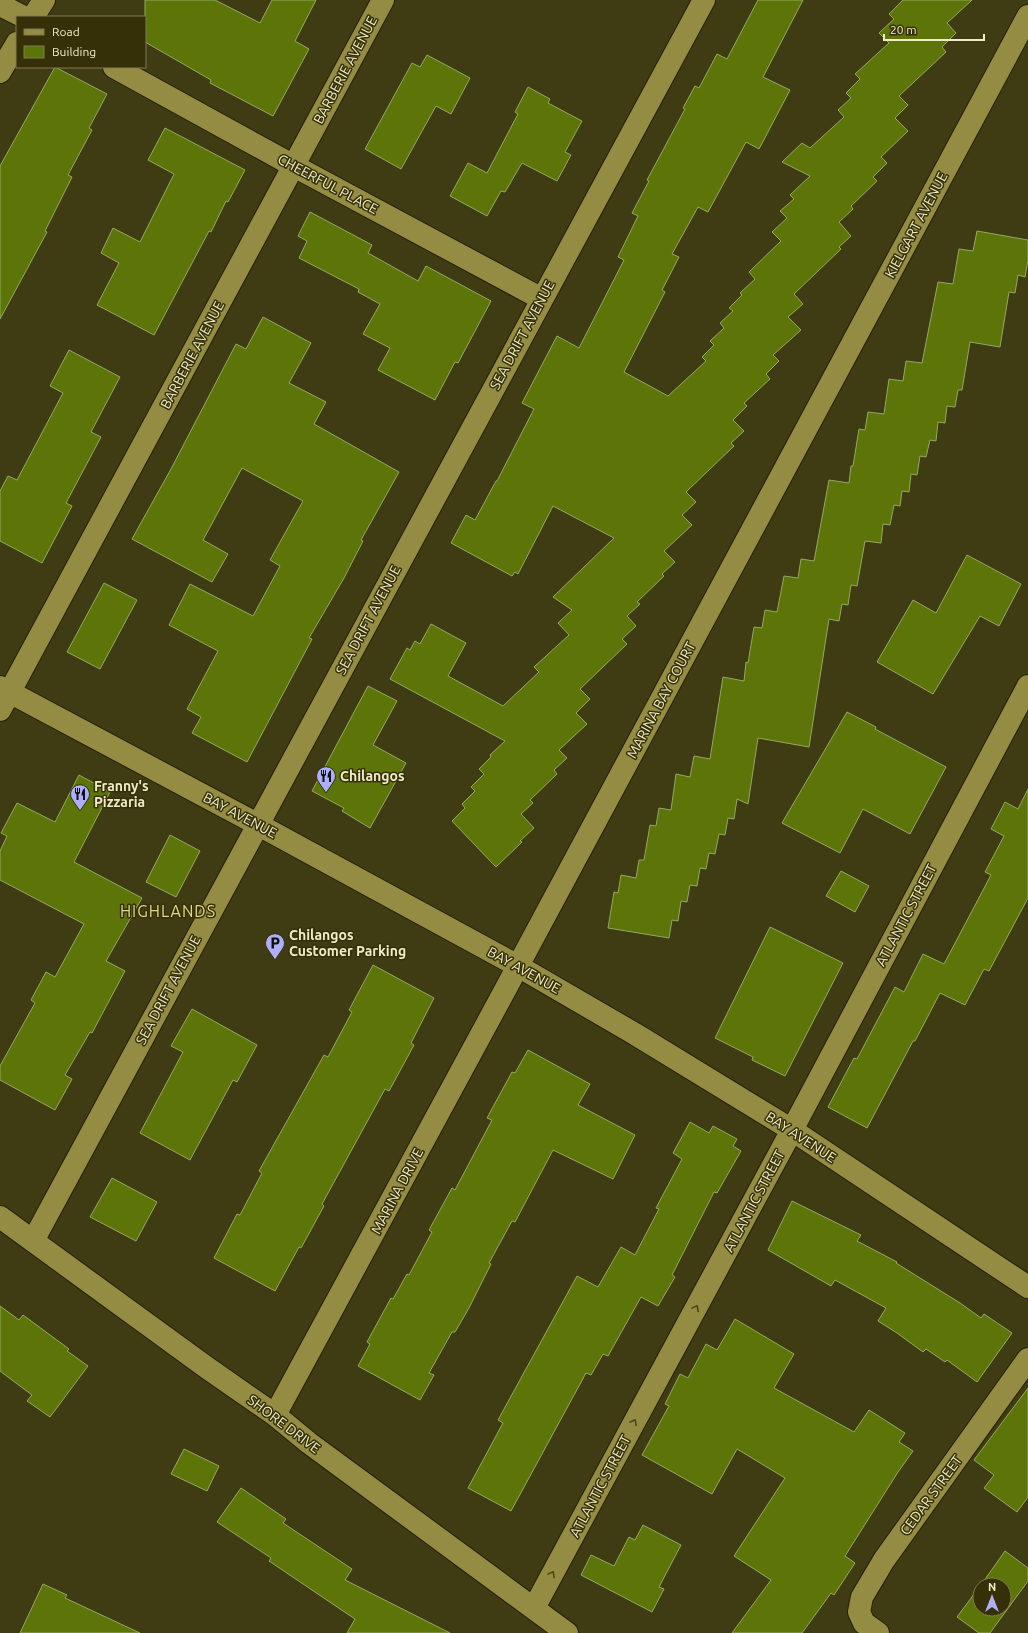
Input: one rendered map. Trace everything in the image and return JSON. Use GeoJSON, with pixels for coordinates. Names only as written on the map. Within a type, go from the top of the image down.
{"type":"FeatureCollection","features":[{"type":"Feature","properties":{"kind":"street"},"geometry":{"type":"LineString","coordinates":[[34,16],[44,0]]}},
{"type":"Feature","properties":{"kind":"street","name":"BARBERIE AVENUE"},"geometry":{"type":"LineString","coordinates":[[3,696],[28,660],[383,0]]}},
{"type":"Feature","properties":{"kind":"street","name":"SEA DRIFT AVENUE"},"geometry":{"type":"LineString","coordinates":[[33,1241],[257,824],[704,0]]}},
{"type":"Feature","properties":{"kind":"street"},"geometry":{"type":"LineString","coordinates":[[0,5],[22,16]]}},
{"type":"Feature","properties":{"kind":"street","name":"KIELGART AVENUE"},"geometry":{"type":"LineString","coordinates":[[804,433],[1028,16]]}},
{"type":"Feature","properties":{"kind":"street"},"geometry":{"type":"LineString","coordinates":[[0,72],[16,46]]}},
{"type":"Feature","properties":{"kind":"street","name":"CHEERFUL PLACE"},"geometry":{"type":"LineString","coordinates":[[116,68],[294,166],[542,299]]}},
{"type":"Feature","properties":{"kind":"street","name":"MARINA BAY COURT"},"geometry":{"type":"LineString","coordinates":[[518,966],[804,433]]}},
{"type":"Feature","properties":{"kind":"street","name":"ATLANTIC STREET"},"geometry":{"type":"LineString","coordinates":[[534,1608],[792,1130],[1028,686]]}},
{"type":"Feature","properties":{"kind":"street","name":"BAY AVENUE"},"geometry":{"type":"LineString","coordinates":[[3,696],[257,824],[518,966],[635,1034],[792,1130],[1028,1287]]}},
{"type":"Feature","properties":{"kind":"street","name":"MARINA DRIVE"},"geometry":{"type":"LineString","coordinates":[[275,1415],[518,966]]}},
{"type":"Feature","properties":{"kind":"street","name":"SHORE DRIVE"},"geometry":{"type":"LineString","coordinates":[[0,1217],[206,1367],[275,1415],[309,1443],[567,1633]]}},
{"type":"Feature","properties":{"kind":"street","name":"CEDAR STREET"},"geometry":{"type":"LineString","coordinates":[[878,1633],[864,1623],[859,1612],[862,1597],[884,1560],[1028,1359]]}},
{"type":"Feature","properties":{"kind":"building"},"geometry":{"type":"Polygon","coordinates":[[[145,0],[215,0],[260,23],[272,0],[316,0],[295,41],[309,49],[273,116],[210,83],[211,80],[146,43],[145,0]]]}},
{"type":"Feature","properties":{"kind":"building"},"geometry":{"type":"Polygon","coordinates":[[[758,0],[803,0],[763,77],[790,90],[759,149],[746,142],[708,212],[698,207],[672,254],[679,257],[662,290],[665,292],[624,372],[668,396],[706,361],[702,357],[714,345],[710,341],[724,328],[720,323],[733,311],[729,308],[742,295],[740,293],[755,279],[749,272],[781,241],[772,232],[787,218],[780,211],[794,199],[790,195],[810,176],[782,162],[802,143],[810,148],[844,117],[838,110],[851,98],[846,93],[860,79],[855,74],[889,43],[879,33],[894,19],[889,14],[903,0],[972,0],[947,23],[956,33],[942,47],[946,52],[899,96],[908,105],[895,118],[908,131],[881,157],[887,163],[873,177],[877,181],[851,206],[853,209],[839,222],[851,236],[839,247],[841,249],[794,294],[803,304],[788,317],[801,330],[773,355],[779,361],[766,374],[770,379],[744,403],[747,406],[733,420],[744,431],[731,443],[734,446],[686,492],[696,502],[682,515],[692,525],[664,551],[675,562],[662,574],[664,576],[637,602],[640,604],[627,616],[636,626],[622,639],[627,644],[580,689],[590,699],[576,713],[587,724],[559,750],[567,758],[554,770],[557,774],[530,800],[533,803],[521,814],[534,828],[496,867],[452,821],[465,808],[462,804],[475,791],[471,787],[484,774],[479,769],[491,757],[490,755],[505,741],[390,679],[407,648],[410,650],[415,641],[420,644],[431,624],[466,643],[448,676],[503,706],[539,672],[534,667],[569,635],[558,623],[572,610],[553,597],[614,538],[553,506],[518,574],[515,572],[512,576],[451,543],[466,515],[475,520],[534,409],[522,403],[557,336],[579,348],[624,260],[618,257],[638,216],[632,213],[649,181],[647,180],[685,109],[683,108],[695,86],[699,88],[717,54],[727,59],[758,0]]]}},
{"type":"Feature","properties":{"kind":"building"},"geometry":{"type":"Polygon","coordinates":[[[427,55],[470,78],[451,114],[436,106],[401,169],[365,149],[412,63],[420,67],[427,55]]]}},
{"type":"Feature","properties":{"kind":"building"},"geometry":{"type":"Polygon","coordinates":[[[54,68],[107,94],[89,128],[92,130],[68,175],[72,177],[45,231],[47,232],[0,319],[0,166],[54,68]]]}},
{"type":"Feature","properties":{"kind":"building"},"geometry":{"type":"Polygon","coordinates":[[[528,87],[550,99],[548,103],[582,121],[565,152],[571,155],[557,181],[522,163],[505,192],[501,191],[487,216],[450,196],[468,163],[487,173],[518,114],[515,112],[528,87]]]}},
{"type":"Feature","properties":{"kind":"building"},"geometry":{"type":"Polygon","coordinates":[[[165,128],[245,170],[228,202],[226,201],[211,232],[209,231],[154,335],[97,305],[119,263],[101,253],[113,228],[140,242],[174,174],[148,160],[165,128]]]}},
{"type":"Feature","properties":{"kind":"building"},"geometry":{"type":"Polygon","coordinates":[[[310,212],[372,245],[368,253],[418,281],[426,266],[491,301],[458,363],[455,362],[435,400],[378,370],[390,348],[363,334],[380,304],[358,292],[359,289],[299,258],[307,241],[298,236],[310,212]]]}},
{"type":"Feature","properties":{"kind":"building"},"geometry":{"type":"Polygon","coordinates":[[[977,231],[1028,240],[1028,260],[1025,277],[1018,275],[1015,293],[1009,292],[1000,347],[970,342],[962,390],[958,390],[955,407],[947,406],[945,423],[938,422],[936,441],[930,440],[926,457],[920,456],[917,475],[911,474],[909,492],[902,491],[900,506],[894,505],[890,525],[883,524],[881,543],[865,541],[857,586],[851,585],[848,605],[842,604],[839,621],[829,619],[809,747],[758,738],[748,804],[737,799],[734,819],[728,818],[725,835],[719,834],[715,854],[709,853],[706,869],[700,868],[697,886],[690,885],[687,902],[681,901],[678,921],[672,920],[669,938],[608,928],[614,892],[618,893],[621,875],[636,878],[639,860],[644,860],[650,825],[656,826],[659,808],[671,810],[676,774],[690,777],[694,756],[710,759],[723,677],[744,681],[746,662],[748,663],[754,627],[762,628],[765,610],[777,612],[784,576],[798,578],[801,559],[814,561],[829,480],[849,483],[859,429],[865,430],[868,412],[884,414],[889,379],[903,381],[906,361],[922,363],[938,282],[953,284],[959,249],[973,251],[977,231]]]}},
{"type":"Feature","properties":{"kind":"building"},"geometry":{"type":"Polygon","coordinates":[[[263,317],[311,343],[289,383],[326,402],[314,424],[399,472],[361,540],[363,541],[344,578],[309,638],[312,639],[247,762],[192,733],[201,717],[187,709],[218,651],[169,625],[190,584],[253,616],[280,566],[270,560],[303,501],[242,468],[203,540],[228,554],[212,582],[132,539],[171,469],[236,344],[246,349],[263,317]]]}},
{"type":"Feature","properties":{"kind":"building"},"geometry":{"type":"Polygon","coordinates":[[[69,350],[120,377],[91,432],[101,437],[66,503],[72,506],[42,563],[0,541],[0,491],[8,476],[17,480],[63,393],[50,386],[69,350]]]}},
{"type":"Feature","properties":{"kind":"building"},"geometry":{"type":"Polygon","coordinates":[[[967,555],[1021,584],[999,626],[980,616],[933,694],[877,662],[913,600],[936,613],[967,555]]]}},
{"type":"Feature","properties":{"kind":"building"},"geometry":{"type":"Polygon","coordinates":[[[104,583],[137,600],[100,669],[67,652],[104,583]]]}},
{"type":"Feature","properties":{"kind":"building"},"geometry":{"type":"Polygon","coordinates":[[[368,686],[397,701],[373,745],[406,763],[370,828],[342,811],[344,808],[312,791],[368,686]]]}},
{"type":"Feature","properties":{"kind":"building"},"geometry":{"type":"Polygon","coordinates":[[[847,712],[876,727],[875,729],[946,767],[910,834],[863,809],[840,853],[782,823],[847,712]]]}},
{"type":"Feature","properties":{"kind":"building"},"geometry":{"type":"Polygon","coordinates":[[[79,775],[110,792],[74,862],[142,898],[106,961],[125,971],[92,1033],[90,1032],[65,1075],[72,1079],[55,1110],[0,1080],[0,1066],[35,1003],[31,1000],[46,972],[55,977],[84,924],[0,880],[0,851],[7,836],[1,833],[17,803],[55,822],[79,775]]]}},
{"type":"Feature","properties":{"kind":"building"},"geometry":{"type":"Polygon","coordinates":[[[1028,789],[1028,898],[989,971],[984,969],[965,1005],[940,993],[867,1128],[828,1107],[854,1058],[857,1059],[895,987],[904,992],[923,954],[944,964],[991,875],[985,872],[1004,836],[991,829],[1005,802],[1018,809],[1028,789]]]}},
{"type":"Feature","properties":{"kind":"building"},"geometry":{"type":"Polygon","coordinates":[[[170,835],[200,851],[176,897],[146,882],[170,835]]]}},
{"type":"Feature","properties":{"kind":"building"},"geometry":{"type":"Polygon","coordinates":[[[841,871],[869,886],[855,912],[826,896],[841,871]]]}},
{"type":"Feature","properties":{"kind":"building"},"geometry":{"type":"Polygon","coordinates":[[[770,927],[843,963],[785,1076],[752,1060],[753,1057],[715,1038],[770,927]]]}},
{"type":"Feature","properties":{"kind":"building"},"geometry":{"type":"Polygon","coordinates":[[[373,965],[434,998],[411,1043],[414,1045],[389,1091],[385,1089],[322,1204],[324,1206],[275,1291],[214,1258],[237,1214],[240,1215],[262,1173],[259,1171],[324,1055],[328,1057],[352,1012],[349,1010],[373,965]]]}},
{"type":"Feature","properties":{"kind":"building"},"geometry":{"type":"Polygon","coordinates":[[[192,1009],[257,1045],[237,1082],[233,1080],[190,1160],[140,1133],[183,1052],[171,1046],[192,1009]]]}},
{"type":"Feature","properties":{"kind":"building"},"geometry":{"type":"Polygon","coordinates":[[[528,1050],[590,1084],[578,1105],[635,1135],[613,1179],[553,1150],[515,1222],[512,1221],[489,1263],[491,1264],[469,1308],[455,1332],[452,1332],[429,1373],[434,1375],[420,1400],[358,1366],[370,1344],[367,1342],[391,1298],[393,1299],[407,1274],[409,1275],[432,1232],[429,1230],[452,1188],[455,1190],[492,1120],[487,1118],[512,1072],[515,1073],[528,1050]]]}},
{"type":"Feature","properties":{"kind":"building"},"geometry":{"type":"Polygon","coordinates":[[[690,1122],[709,1133],[713,1126],[737,1139],[733,1146],[741,1151],[717,1193],[714,1192],[672,1275],[675,1277],[658,1306],[641,1297],[608,1356],[603,1354],[591,1375],[586,1373],[511,1511],[468,1488],[503,1423],[498,1420],[577,1276],[598,1287],[621,1247],[635,1255],[659,1209],[656,1208],[682,1159],[673,1153],[690,1122]]]}},
{"type":"Feature","properties":{"kind":"building"},"geometry":{"type":"Polygon","coordinates":[[[112,1178],[157,1202],[136,1241],[90,1217],[112,1178]]]}},
{"type":"Feature","properties":{"kind":"building"},"geometry":{"type":"Polygon","coordinates":[[[792,1201],[861,1235],[857,1241],[897,1262],[896,1263],[981,1318],[984,1314],[1012,1333],[977,1382],[947,1360],[945,1362],[926,1349],[923,1352],[878,1321],[886,1308],[835,1280],[831,1286],[768,1250],[792,1201]]]}},
{"type":"Feature","properties":{"kind":"building"},"geometry":{"type":"Polygon","coordinates":[[[0,1306],[19,1320],[23,1315],[69,1349],[67,1351],[88,1366],[50,1417],[27,1401],[32,1395],[0,1371],[0,1306]]]}},
{"type":"Feature","properties":{"kind":"building"},"geometry":{"type":"Polygon","coordinates":[[[735,1319],[794,1354],[774,1388],[854,1432],[869,1410],[905,1433],[899,1442],[913,1451],[845,1556],[855,1563],[834,1595],[831,1593],[802,1633],[732,1633],[771,1580],[734,1556],[785,1478],[737,1449],[712,1494],[642,1455],[669,1406],[665,1404],[680,1374],[688,1378],[706,1344],[717,1350],[735,1319]]]}},
{"type":"Feature","properties":{"kind":"building"},"geometry":{"type":"Polygon","coordinates":[[[1028,1388],[1028,1497],[1017,1512],[984,1488],[994,1475],[974,1460],[1028,1388]]]}},
{"type":"Feature","properties":{"kind":"building"},"geometry":{"type":"Polygon","coordinates":[[[184,1449],[219,1466],[207,1491],[171,1474],[184,1449]]]}},
{"type":"Feature","properties":{"kind":"building"},"geometry":{"type":"Polygon","coordinates":[[[241,1488],[286,1519],[283,1523],[352,1569],[345,1580],[450,1633],[347,1633],[355,1619],[269,1561],[271,1558],[217,1522],[241,1488]]]}},
{"type":"Feature","properties":{"kind":"building"},"geometry":{"type":"Polygon","coordinates":[[[643,1525],[681,1545],[659,1587],[664,1589],[652,1612],[581,1575],[591,1555],[614,1566],[629,1537],[635,1540],[643,1525]]]}},
{"type":"Feature","properties":{"kind":"building"},"geometry":{"type":"Polygon","coordinates":[[[1005,1551],[1028,1568],[1028,1581],[1012,1603],[1012,1577],[987,1577],[1005,1551]]]}},
{"type":"Feature","properties":{"kind":"building"},"geometry":{"type":"Polygon","coordinates":[[[43,1584],[67,1595],[65,1598],[140,1633],[20,1633],[43,1584]]]}},
{"type":"Feature","properties":{"kind":"building"},"geometry":{"type":"Polygon","coordinates":[[[972,1597],[972,1617],[1002,1617],[990,1633],[979,1633],[957,1617],[972,1597]]]}},
{"type":"Feature","properties":{"kind":"place","name":"Chilangos"},"geometry":{"type":"Point","coordinates":[326,793]}},
{"type":"Feature","properties":{"kind":"place","name":"Franny's Pizzaria"},"geometry":{"type":"Point","coordinates":[80,811]}},
{"type":"Feature","properties":{"kind":"place","name":"Chilangos Customer Parking"},"geometry":{"type":"Point","coordinates":[275,960]}},
{"type":"Feature","properties":{"kind":"district","name":"HIGHLANDS"},"geometry":{"type":"Point","coordinates":[168,911]}}]}
